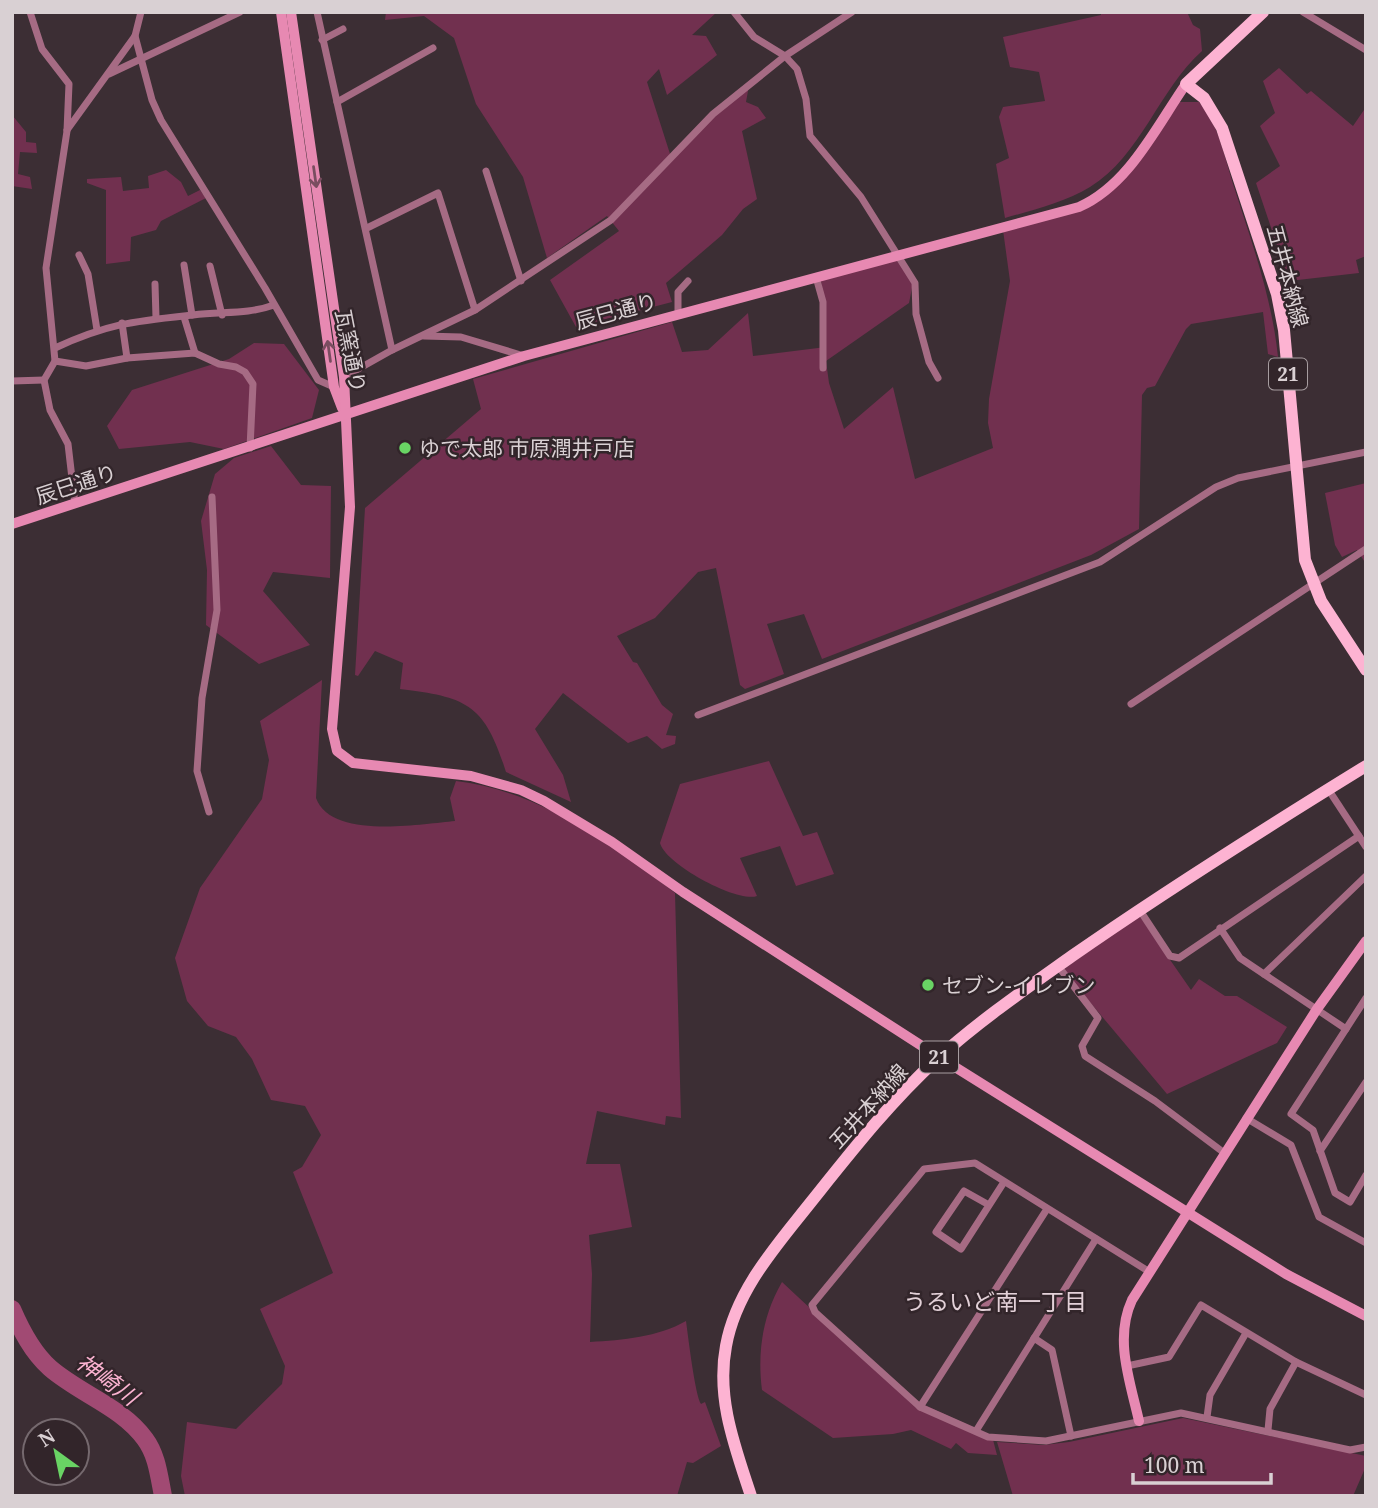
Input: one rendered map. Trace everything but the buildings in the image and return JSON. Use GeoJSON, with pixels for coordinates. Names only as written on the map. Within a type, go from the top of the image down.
{"type":"FeatureCollection","features":[{"type":"Feature","properties":{"kind":"main road"},"geometry":{"type":"LineString","coordinates":[[1186,84],[1263,12]]}},
{"type":"Feature","properties":{"kind":"main road","name":"五井本納線"},"geometry":{"type":"LineString","coordinates":[[1186,84],[1204,98],[1218,118],[1277,295],[1284,330],[1301,542],[1313,584],[1366,670]]}},
{"type":"Feature","properties":{"kind":"main road","name":"五井本納線"},"geometry":{"type":"LineString","coordinates":[[751,1496],[728,1421],[722,1382],[726,1347],[736,1311],[771,1252],[885,1111],[939,1057],[1058,966],[1139,909],[1366,765]]}},
{"type":"Feature","properties":{"kind":"street"},"geometry":{"type":"LineString","coordinates":[[30,12],[42,49],[69,84],[67,131],[54,232],[46,268],[55,361],[44,380],[50,410],[68,444],[75,504]]}},
{"type":"Feature","properties":{"kind":"street"},"geometry":{"type":"LineString","coordinates":[[67,131],[135,36],[141,12]]}},
{"type":"Feature","properties":{"kind":"street"},"geometry":{"type":"LineString","coordinates":[[109,74],[240,12]]}},
{"type":"Feature","properties":{"kind":"street","name":"瓦窯通り"},"geometry":{"type":"LineString","coordinates":[[281,12],[334,387],[345,417]]}},
{"type":"Feature","properties":{"kind":"street","name":"瓦窯通り"},"geometry":{"type":"LineString","coordinates":[[291,12],[344,377],[345,417]]}},
{"type":"Feature","properties":{"kind":"street"},"geometry":{"type":"LineString","coordinates":[[317,12],[392,350]]}},
{"type":"Feature","properties":{"kind":"street"},"geometry":{"type":"LineString","coordinates":[[734,12],[754,37],[785,56],[801,78],[810,136],[861,197],[901,256],[915,283],[916,314],[929,362],[938,378]]}},
{"type":"Feature","properties":{"kind":"street"},"geometry":{"type":"LineString","coordinates":[[344,377],[419,336],[475,310],[611,220],[713,114],[785,56],[852,12]]}},
{"type":"Feature","properties":{"kind":"street"},"geometry":{"type":"LineString","coordinates":[[1303,12],[1366,50]]}},
{"type":"Feature","properties":{"kind":"street"},"geometry":{"type":"LineString","coordinates":[[322,40],[343,29]]}},
{"type":"Feature","properties":{"kind":"street"},"geometry":{"type":"LineString","coordinates":[[135,36],[161,120],[318,380],[334,387]]}},
{"type":"Feature","properties":{"kind":"street"},"geometry":{"type":"LineString","coordinates":[[337,102],[433,48]]}},
{"type":"Feature","properties":{"kind":"street","name":"辰巳通り"},"geometry":{"type":"LineString","coordinates":[[12,524],[345,417],[524,356],[1079,207],[1101,195],[1119,179],[1186,84]]}},
{"type":"Feature","properties":{"kind":"street"},"geometry":{"type":"LineString","coordinates":[[486,171],[521,281]]}},
{"type":"Feature","properties":{"kind":"street"},"geometry":{"type":"LineString","coordinates":[[367,228],[438,193],[475,310]]}},
{"type":"Feature","properties":{"kind":"street"},"geometry":{"type":"LineString","coordinates":[[79,255],[88,274],[97,330]]}},
{"type":"Feature","properties":{"kind":"street"},"geometry":{"type":"LineString","coordinates":[[184,265],[188,316],[195,353]]}},
{"type":"Feature","properties":{"kind":"street"},"geometry":{"type":"LineString","coordinates":[[210,266],[222,315]]}},
{"type":"Feature","properties":{"kind":"street"},"geometry":{"type":"LineString","coordinates":[[816,277],[823,302],[824,368]]}},
{"type":"Feature","properties":{"kind":"street"},"geometry":{"type":"LineString","coordinates":[[677,314],[678,292],[688,281]]}},
{"type":"Feature","properties":{"kind":"street"},"geometry":{"type":"LineString","coordinates":[[155,284],[156,318]]}},
{"type":"Feature","properties":{"kind":"street"},"geometry":{"type":"LineString","coordinates":[[55,348],[97,330],[122,323],[156,318],[247,313],[274,305]]}},
{"type":"Feature","properties":{"kind":"street"},"geometry":{"type":"LineString","coordinates":[[122,323],[127,358]]}},
{"type":"Feature","properties":{"kind":"street"},"geometry":{"type":"LineString","coordinates":[[419,336],[461,337],[524,356]]}},
{"type":"Feature","properties":{"kind":"street"},"geometry":{"type":"LineString","coordinates":[[55,361],[86,366],[127,358],[195,353],[219,364],[236,367],[245,372],[253,384],[250,448]]}},
{"type":"Feature","properties":{"kind":"street"},"geometry":{"type":"LineString","coordinates":[[12,381],[44,380]]}},
{"type":"Feature","properties":{"kind":"street"},"geometry":{"type":"LineString","coordinates":[[345,417],[350,507],[332,729],[337,751],[353,763],[471,776],[520,790],[544,801],[612,842],[683,892],[939,1057],[1286,1274],[1366,1316]]}},
{"type":"Feature","properties":{"kind":"street"},"geometry":{"type":"LineString","coordinates":[[698,715],[1100,562],[1216,487],[1238,478],[1366,452]]}},
{"type":"Feature","properties":{"kind":"street"},"geometry":{"type":"LineString","coordinates":[[209,812],[197,771],[202,698],[217,610],[212,497]]}},
{"type":"Feature","properties":{"kind":"street"},"geometry":{"type":"LineString","coordinates":[[1130,705],[1366,549]]}},
{"type":"Feature","properties":{"kind":"street"},"geometry":{"type":"LineString","coordinates":[[1328,789],[1366,847]]}},
{"type":"Feature","properties":{"kind":"street"},"geometry":{"type":"LineString","coordinates":[[1139,909],[1174,959],[1359,836]]}},
{"type":"Feature","properties":{"kind":"street"},"geometry":{"type":"LineString","coordinates":[[1264,974],[1366,876]]}},
{"type":"Feature","properties":{"kind":"street"},"geometry":{"type":"LineString","coordinates":[[1220,928],[1240,958],[1346,1029]]}},
{"type":"Feature","properties":{"kind":"street"},"geometry":{"type":"LineString","coordinates":[[1139,1421],[1127,1366],[1123,1325],[1132,1300],[1223,1153],[1317,1009],[1366,941]]}},
{"type":"Feature","properties":{"kind":"street"},"geometry":{"type":"LineString","coordinates":[[1058,966],[1098,1017],[1083,1046],[1085,1056],[1155,1101],[1223,1153]]}},
{"type":"Feature","properties":{"kind":"street"},"geometry":{"type":"LineString","coordinates":[[1366,998],[1291,1114],[1313,1130],[1335,1193],[1350,1202],[1366,1175]]}},
{"type":"Feature","properties":{"kind":"street"},"geometry":{"type":"LineString","coordinates":[[1320,1151],[1366,1082]]}},
{"type":"Feature","properties":{"kind":"street"},"geometry":{"type":"LineString","coordinates":[[1247,1118],[1291,1145],[1319,1217],[1366,1243]]}},
{"type":"Feature","properties":{"kind":"street"},"geometry":{"type":"LineString","coordinates":[[1148,1271],[975,1163],[925,1169],[812,1305],[815,1312],[920,1407],[988,1437],[1046,1441],[1181,1413],[1350,1450],[1366,1447]]}},
{"type":"Feature","properties":{"kind":"street"},"geometry":{"type":"LineString","coordinates":[[989,1205],[964,1191],[936,1232],[961,1249],[989,1205],[1003,1182]]}},
{"type":"Feature","properties":{"kind":"street"},"geometry":{"type":"LineString","coordinates":[[920,1407],[1046,1209]]}},
{"type":"Feature","properties":{"kind":"street"},"geometry":{"type":"LineString","coordinates":[[976,1431],[1096,1239]]}},
{"type":"Feature","properties":{"kind":"street"},"geometry":{"type":"LineString","coordinates":[[1127,1366],[1169,1357],[1201,1305],[1296,1362],[1366,1395]]}},
{"type":"Feature","properties":{"kind":"street"},"geometry":{"type":"LineString","coordinates":[[1207,1418],[1210,1395],[1246,1334]]}},
{"type":"Feature","properties":{"kind":"street"},"geometry":{"type":"LineString","coordinates":[[1034,1338],[1052,1350],[1071,1436]]}},
{"type":"Feature","properties":{"kind":"street"},"geometry":{"type":"LineString","coordinates":[[1268,1430],[1270,1409],[1296,1362]]}},
{"type":"Feature","properties":{"kind":"shaded area"},"geometry":{"type":"Polygon","coordinates":[[[386,12],[717,12],[692,35],[706,36],[717,55],[667,95],[659,69],[647,82],[671,157],[750,80],[746,102],[758,107],[766,118],[742,131],[757,199],[743,209],[722,235],[666,283],[672,302],[576,327],[550,280],[619,231],[607,216],[547,258],[523,177],[476,104],[454,38],[424,16],[385,20],[386,12]]]}},
{"type":"Feature","properties":{"kind":"shaded area"},"geometry":{"type":"Polygon","coordinates":[[[1101,12],[1187,12],[1193,25],[1200,29],[1202,51],[1187,66],[1137,140],[1108,174],[1070,197],[1005,218],[996,164],[1009,158],[999,117],[1003,107],[1045,101],[1039,72],[1010,67],[1003,37],[1101,15],[1101,12]]]}},
{"type":"Feature","properties":{"kind":"shaded area"},"geometry":{"type":"Polygon","coordinates":[[[1279,68],[1307,94],[1311,91],[1353,126],[1366,107],[1366,256],[1356,260],[1359,273],[1289,281],[1256,183],[1280,166],[1260,126],[1275,113],[1263,81],[1279,68]]]}},
{"type":"Feature","properties":{"kind":"shaded area"},"geometry":{"type":"Polygon","coordinates":[[[1177,102],[1199,102],[1217,132],[1261,273],[1278,357],[1268,354],[1263,312],[1191,324],[1186,329],[1155,386],[1147,388],[1142,395],[1139,529],[1091,555],[822,659],[804,614],[767,624],[784,674],[745,689],[740,685],[716,568],[698,572],[655,618],[617,636],[662,705],[673,714],[666,735],[676,736],[675,744],[662,749],[647,736],[628,743],[563,693],[535,729],[563,775],[571,802],[506,772],[490,732],[471,708],[442,696],[400,689],[403,663],[375,651],[358,676],[355,675],[365,508],[481,409],[473,379],[672,322],[682,352],[708,350],[748,313],[753,356],[826,347],[821,280],[903,258],[913,283],[909,303],[826,361],[829,383],[844,429],[893,387],[915,479],[993,448],[988,423],[989,399],[1010,281],[1003,230],[1090,206],[1177,102]]]}},
{"type":"Feature","properties":{"kind":"shaded area"},"geometry":{"type":"Polygon","coordinates":[[[12,115],[26,132],[26,142],[36,143],[37,153],[20,152],[18,174],[30,177],[32,189],[12,186],[12,115]]]}},
{"type":"Feature","properties":{"kind":"shaded area"},"geometry":{"type":"Polygon","coordinates":[[[166,170],[181,182],[188,196],[200,190],[206,198],[161,221],[156,230],[131,237],[130,261],[106,264],[106,190],[87,183],[87,179],[121,177],[123,191],[149,188],[148,176],[166,170]]]}},
{"type":"Feature","properties":{"kind":"shaded area"},"geometry":{"type":"Polygon","coordinates":[[[254,343],[284,344],[319,390],[312,418],[224,449],[190,442],[119,449],[107,426],[132,390],[229,359],[254,343]]]}},
{"type":"Feature","properties":{"kind":"shaded area"},"geometry":{"type":"Polygon","coordinates":[[[271,446],[301,485],[331,486],[330,578],[273,572],[263,591],[310,645],[259,664],[206,625],[207,570],[201,521],[215,474],[234,458],[271,446]]]}},
{"type":"Feature","properties":{"kind":"shaded area"},"geometry":{"type":"Polygon","coordinates":[[[1366,483],[1366,564],[1357,550],[1342,557],[1335,545],[1325,493],[1366,483]]]}},
{"type":"Feature","properties":{"kind":"shaded area"},"geometry":{"type":"Polygon","coordinates":[[[322,680],[316,798],[325,811],[339,820],[378,826],[455,821],[450,798],[456,781],[487,787],[516,796],[573,822],[675,893],[681,1118],[666,1116],[665,1125],[597,1111],[586,1164],[620,1164],[632,1227],[589,1235],[592,1274],[590,1342],[652,1334],[686,1321],[699,1398],[701,1404],[705,1402],[721,1446],[693,1463],[687,1462],[677,1496],[185,1496],[181,1476],[187,1422],[236,1429],[282,1384],[285,1366],[260,1309],[333,1273],[293,1172],[302,1167],[321,1135],[305,1106],[271,1100],[252,1059],[236,1037],[208,1026],[187,1001],[175,958],[200,888],[262,799],[269,760],[260,721],[322,680]]]}},
{"type":"Feature","properties":{"kind":"shaded area"},"geometry":{"type":"Polygon","coordinates":[[[769,761],[803,836],[817,832],[834,874],[796,886],[780,846],[740,858],[757,896],[747,897],[703,880],[665,852],[660,843],[680,784],[769,761]]]}},
{"type":"Feature","properties":{"kind":"shaded area"},"geometry":{"type":"Polygon","coordinates":[[[1136,916],[1141,918],[1191,990],[1199,979],[1225,996],[1237,996],[1287,1027],[1277,1043],[1167,1094],[1063,970],[1136,916]]]}},
{"type":"Feature","properties":{"kind":"shaded area"},"geometry":{"type":"Polygon","coordinates":[[[782,1282],[903,1395],[992,1436],[997,1455],[968,1453],[956,1443],[951,1449],[911,1430],[893,1434],[833,1438],[762,1390],[760,1361],[763,1334],[770,1307],[782,1282]]]}},
{"type":"Feature","properties":{"kind":"shaded area"},"geometry":{"type":"Polygon","coordinates":[[[1183,1418],[1366,1456],[1366,1466],[1353,1496],[1013,1496],[997,1442],[1044,1445],[1069,1442],[1183,1418]]]}},
{"type":"Feature","properties":{"kind":"waterway","name":"神崎川"},"geometry":{"type":"LineString","coordinates":[[12,1309],[28,1340],[50,1368],[113,1409],[145,1439],[155,1459],[163,1496]]}},
{"type":"Feature","properties":{"kind":"place","name":"ゆで太郎 市原潤井戸店"},"geometry":{"type":"Point","coordinates":[405,448]}},
{"type":"Feature","properties":{"kind":"place","name":"セブン-イレブン"},"geometry":{"type":"Point","coordinates":[928,985]}},
{"type":"Feature","properties":{"kind":"district","name":"うるいど南一丁目"},"geometry":{"type":"Point","coordinates":[995,1301]}}]}
